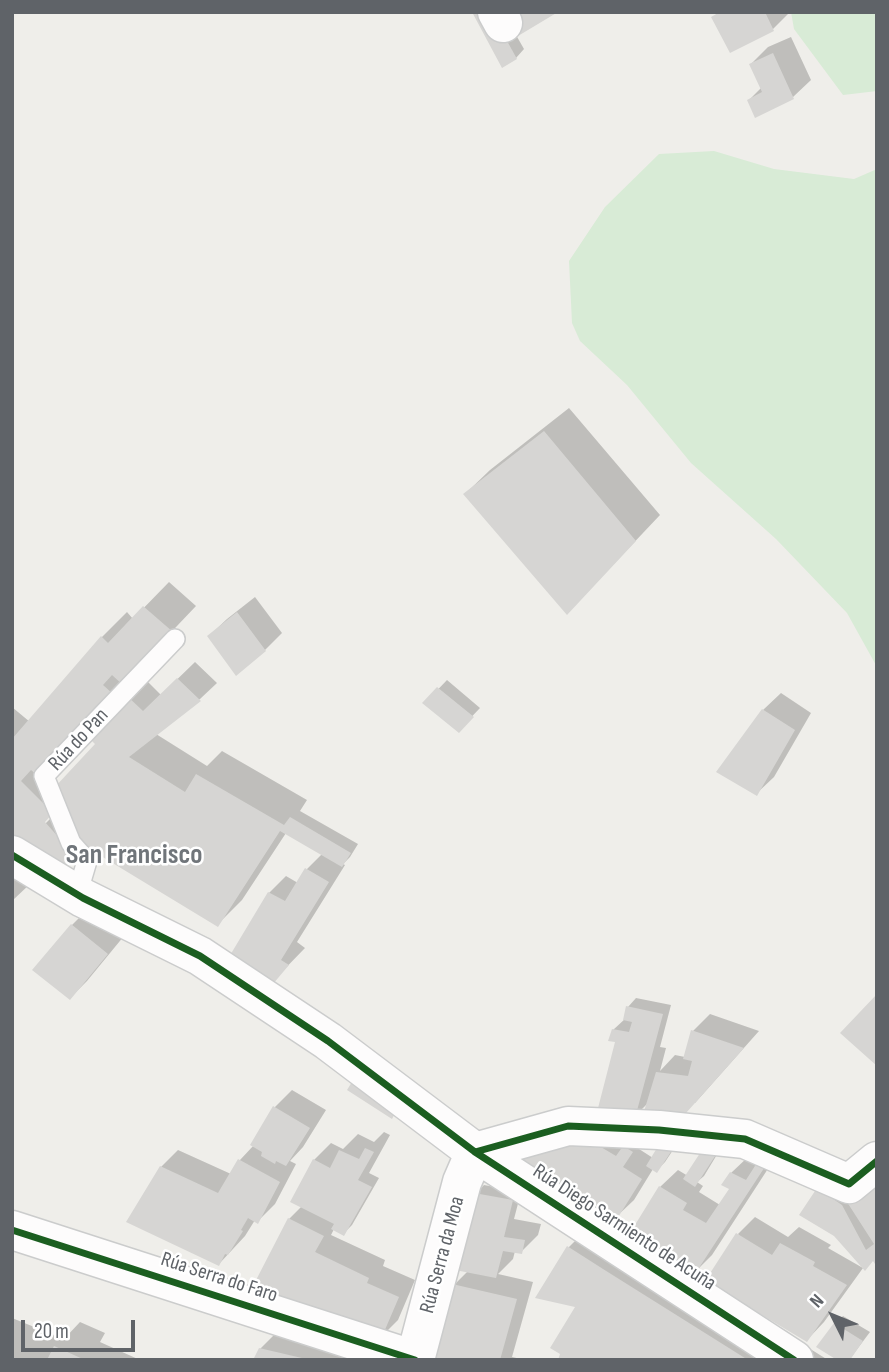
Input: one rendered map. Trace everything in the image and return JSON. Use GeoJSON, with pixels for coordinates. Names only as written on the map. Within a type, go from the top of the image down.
{"type":"FeatureCollection","features":[{"type":"Feature","properties":{"kind":"street","name":"Rúa Diego Sarmiento de Acuña"},"geometry":{"type":"LineString","coordinates":[[12,855],[77,895],[200,957],[328,1041],[475,1152],[794,1360]]}},
{"type":"Feature","properties":{"kind":"street"},"geometry":{"type":"LineString","coordinates":[[475,1152],[568,1126],[659,1130],[745,1139],[849,1184],[877,1161]]}},
{"type":"Feature","properties":{"kind":"street","name":"Rúa Serra da Moa"},"geometry":{"type":"LineString","coordinates":[[415,1360],[462,1182],[475,1152]]}},
{"type":"Feature","properties":{"kind":"street","name":"Rúa Serra do Faro"},"geometry":{"type":"LineString","coordinates":[[12,1230],[415,1360]]}},
{"type":"Feature","properties":{"kind":"lane","name":"Rúa do Pan"},"geometry":{"type":"LineString","coordinates":[[77,895],[87,861],[71,842],[44,776],[175,639]]}},
{"type":"Feature","properties":{"kind":"green space"},"geometry":{"type":"Polygon","coordinates":[[[791,12],[877,12],[877,91],[843,95],[794,29],[791,12]]]}},
{"type":"Feature","properties":{"kind":"green space"},"geometry":{"type":"Polygon","coordinates":[[[714,151],[774,169],[854,179],[877,169],[877,667],[847,613],[776,539],[691,463],[627,385],[580,341],[572,323],[569,261],[605,207],[659,154],[714,151]]]}},
{"type":"Feature","properties":{"kind":"building"},"geometry":{"type":"Polygon","coordinates":[[[472,12],[491,12],[517,59],[502,68],[472,12]]]}},
{"type":"Feature","properties":{"kind":"building"},"geometry":{"type":"Polygon","coordinates":[[[505,12],[558,12],[518,36],[505,12]]]}},
{"type":"Feature","properties":{"kind":"building"},"geometry":{"type":"Polygon","coordinates":[[[720,12],[765,12],[774,31],[730,53],[711,17],[720,12]]]}},
{"type":"Feature","properties":{"kind":"building"},"geometry":{"type":"Polygon","coordinates":[[[773,53],[794,99],[755,118],[747,100],[762,92],[749,64],[773,53]]]}},
{"type":"Feature","properties":{"kind":"building"},"geometry":{"type":"Polygon","coordinates":[[[544,431],[636,541],[567,615],[463,494],[544,431]]]}},
{"type":"Feature","properties":{"kind":"building"},"geometry":{"type":"Polygon","coordinates":[[[143,606],[173,632],[123,685],[112,675],[103,685],[113,694],[37,775],[31,770],[21,781],[53,813],[45,822],[75,856],[58,875],[12,844],[12,739],[101,636],[108,643],[143,606]]]}},
{"type":"Feature","properties":{"kind":"building"},"geometry":{"type":"Polygon","coordinates":[[[237,612],[266,651],[236,676],[207,636],[237,612]]]}},
{"type":"Feature","properties":{"kind":"building"},"geometry":{"type":"Polygon","coordinates":[[[177,678],[201,701],[129,757],[185,792],[196,774],[284,825],[290,817],[351,853],[342,867],[280,831],[218,927],[73,839],[54,788],[95,744],[88,737],[126,695],[143,711],[177,678]]]}},
{"type":"Feature","properties":{"kind":"building"},"geometry":{"type":"Polygon","coordinates":[[[437,687],[474,717],[459,733],[422,703],[437,687]]]}},
{"type":"Feature","properties":{"kind":"building"},"geometry":{"type":"Polygon","coordinates":[[[762,709],[795,730],[757,796],[716,772],[762,709]]]}},
{"type":"Feature","properties":{"kind":"building"},"geometry":{"type":"Polygon","coordinates":[[[305,868],[329,882],[281,960],[289,965],[273,984],[229,957],[268,892],[285,901],[305,868]]]}},
{"type":"Feature","properties":{"kind":"building"},"geometry":{"type":"Polygon","coordinates":[[[71,924],[108,954],[70,1000],[32,970],[71,924]]]}},
{"type":"Feature","properties":{"kind":"building"},"geometry":{"type":"Polygon","coordinates":[[[877,994],[877,1066],[840,1033],[877,994]]]}},
{"type":"Feature","properties":{"kind":"building"},"geometry":{"type":"Polygon","coordinates":[[[626,1006],[663,1014],[635,1118],[597,1112],[615,1042],[608,1041],[612,1029],[629,1032],[632,1022],[623,1020],[626,1006]]]}},
{"type":"Feature","properties":{"kind":"building"},"geometry":{"type":"Polygon","coordinates":[[[691,1030],[744,1048],[678,1122],[642,1118],[656,1072],[688,1076],[692,1061],[683,1059],[691,1030]]]}},
{"type":"Feature","properties":{"kind":"building"},"geometry":{"type":"Polygon","coordinates":[[[355,1077],[399,1106],[392,1119],[347,1090],[355,1077]]]}},
{"type":"Feature","properties":{"kind":"building"},"geometry":{"type":"Polygon","coordinates":[[[273,1106],[310,1128],[286,1166],[276,1161],[275,1164],[261,1156],[262,1152],[250,1145],[273,1106]]]}},
{"type":"Feature","properties":{"kind":"building"},"geometry":{"type":"Polygon","coordinates":[[[584,1137],[616,1156],[623,1146],[633,1152],[623,1167],[642,1179],[617,1219],[519,1158],[565,1138],[579,1146],[584,1137]]]}},
{"type":"Feature","properties":{"kind":"building"},"geometry":{"type":"Polygon","coordinates":[[[663,1138],[678,1141],[657,1173],[646,1166],[663,1138]]]}},
{"type":"Feature","properties":{"kind":"building"},"geometry":{"type":"Polygon","coordinates":[[[706,1144],[721,1147],[695,1187],[683,1179],[706,1144]]]}},
{"type":"Feature","properties":{"kind":"building"},"geometry":{"type":"Polygon","coordinates":[[[365,1148],[374,1152],[358,1180],[372,1187],[344,1236],[331,1229],[334,1224],[290,1202],[313,1159],[330,1168],[339,1150],[359,1159],[365,1148]]]}},
{"type":"Feature","properties":{"kind":"building"},"geometry":{"type":"Polygon","coordinates":[[[762,1155],[770,1159],[695,1274],[630,1233],[659,1186],[687,1203],[683,1210],[706,1223],[729,1189],[721,1185],[730,1172],[746,1180],[762,1155]]]}},
{"type":"Feature","properties":{"kind":"building"},"geometry":{"type":"Polygon","coordinates":[[[238,1159],[280,1182],[258,1224],[248,1218],[241,1230],[243,1231],[219,1266],[126,1222],[160,1166],[218,1193],[238,1159]]]}},
{"type":"Feature","properties":{"kind":"building"},"geometry":{"type":"Polygon","coordinates":[[[877,1179],[877,1267],[873,1261],[865,1271],[834,1236],[799,1215],[817,1188],[842,1205],[866,1250],[874,1244],[847,1202],[877,1179]]]}},
{"type":"Feature","properties":{"kind":"building"},"geometry":{"type":"Polygon","coordinates":[[[474,1193],[513,1200],[504,1237],[525,1240],[522,1254],[503,1251],[496,1278],[455,1270],[474,1193]]]}},
{"type":"Feature","properties":{"kind":"building"},"geometry":{"type":"Polygon","coordinates":[[[288,1218],[324,1236],[315,1252],[369,1278],[367,1283],[399,1297],[381,1339],[254,1284],[288,1218]]]}},
{"type":"Feature","properties":{"kind":"building"},"geometry":{"type":"Polygon","coordinates":[[[736,1233],[772,1255],[780,1243],[815,1262],[813,1266],[847,1285],[807,1342],[705,1281],[736,1233]]]}},
{"type":"Feature","properties":{"kind":"building"},"geometry":{"type":"Polygon","coordinates":[[[567,1246],[748,1360],[558,1360],[560,1354],[550,1348],[575,1307],[535,1298],[567,1246]]]}},
{"type":"Feature","properties":{"kind":"building"},"geometry":{"type":"Polygon","coordinates":[[[452,1284],[517,1299],[500,1360],[432,1360],[452,1284]]]}},
{"type":"Feature","properties":{"kind":"building"},"geometry":{"type":"Polygon","coordinates":[[[834,1323],[863,1341],[850,1360],[837,1360],[816,1347],[834,1323]]]}},
{"type":"Feature","properties":{"kind":"building"},"geometry":{"type":"Polygon","coordinates":[[[54,1346],[85,1360],[47,1360],[54,1346]]]}},
{"type":"Feature","properties":{"kind":"building"},"geometry":{"type":"Polygon","coordinates":[[[259,1348],[306,1359],[306,1360],[253,1360],[259,1348]]]}},
{"type":"Feature","properties":{"kind":"cycle path"},"geometry":{"type":"LineString","coordinates":[[12,855],[83,898],[200,956],[328,1041],[475,1152],[794,1360]]}},
{"type":"Feature","properties":{"kind":"cycle path"},"geometry":{"type":"LineString","coordinates":[[475,1152],[568,1126],[659,1130],[745,1139],[849,1184],[877,1161]]}},
{"type":"Feature","properties":{"kind":"cycle path"},"geometry":{"type":"LineString","coordinates":[[12,1230],[415,1360]]}},
{"type":"Feature","properties":{"kind":"district","name":"San Francisco"},"geometry":{"type":"Point","coordinates":[134,856]}}]}
